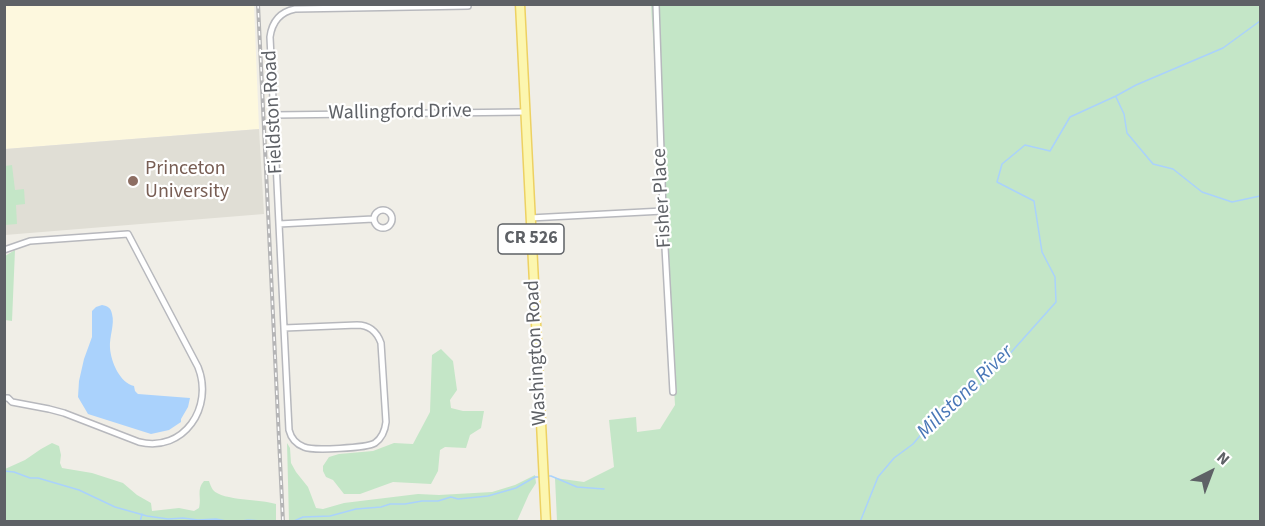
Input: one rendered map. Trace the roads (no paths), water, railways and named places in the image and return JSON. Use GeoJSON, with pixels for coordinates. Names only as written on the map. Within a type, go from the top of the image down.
{"type":"FeatureCollection","features":[{"type":"Feature","properties":{"kind":"main road","name":"Washington Road"},"geometry":{"type":"LineString","coordinates":[[520,4],[546,522]]}},
{"type":"Feature","properties":{"kind":"street","name":"Fisher Place"},"geometry":{"type":"LineString","coordinates":[[656,4],[663,211],[673,392]]}},
{"type":"Feature","properties":{"kind":"street","name":"Fieldston Road"},"geometry":{"type":"LineString","coordinates":[[284,328],[362,325],[376,333],[381,343],[386,422],[383,433],[376,442],[366,446],[311,449],[293,440],[289,430],[284,328],[279,224],[274,115],[270,37],[273,25],[280,16],[295,9],[468,6]]}},
{"type":"Feature","properties":{"kind":"street","name":"Wallingford Drive"},"geometry":{"type":"LineString","coordinates":[[274,115],[525,112]]}},
{"type":"Feature","properties":{"kind":"street"},"geometry":{"type":"LineString","coordinates":[[530,218],[663,211]]}},
{"type":"Feature","properties":{"kind":"street"},"geometry":{"type":"LineString","coordinates":[[279,224],[373,219]]}},
{"type":"Feature","properties":{"kind":"street"},"geometry":{"type":"LineString","coordinates":[[4,250],[30,241],[128,234],[201,373],[203,386],[200,409],[191,424],[180,436],[159,444],[139,442],[64,413],[12,402],[4,398]]}},
{"type":"Feature","properties":{"kind":"street"},"geometry":{"type":"LineString","coordinates":[[4,405],[12,402]]}},
{"type":"Feature","properties":{"kind":"water"},"geometry":{"type":"Polygon","coordinates":[[[102,305],[112,312],[111,354],[114,365],[124,381],[134,386],[138,394],[190,398],[181,422],[169,430],[151,434],[88,414],[78,397],[84,359],[92,337],[92,311],[102,305]]]}},
{"type":"Feature","properties":{"kind":"waterway","name":"Millstone River"},"geometry":{"type":"LineString","coordinates":[[860,522],[878,477],[894,458],[913,444],[941,411],[956,405],[970,395],[1056,302],[1055,277],[1042,252],[1034,201],[997,182],[1002,164],[1025,145],[1050,151],[1070,117],[1136,85],[1223,48],[1260,21]]}},
{"type":"Feature","properties":{"kind":"waterway"},"geometry":{"type":"LineString","coordinates":[[1116,97],[1124,114],[1127,133],[1153,164],[1173,169],[1202,192],[1232,202],[1260,196]]}},
{"type":"Feature","properties":{"kind":"waterway"},"geometry":{"type":"LineString","coordinates":[[4,471],[79,490],[115,507],[147,516],[168,519],[216,519],[231,522]]}},
{"type":"Feature","properties":{"kind":"waterway"},"geometry":{"type":"LineString","coordinates":[[546,476],[577,487],[604,489]]}},
{"type":"Feature","properties":{"kind":"waterway"},"geometry":{"type":"LineString","coordinates":[[292,522],[303,517],[330,516],[390,504],[438,501],[451,497],[458,499],[488,496],[516,488],[535,477],[541,477]]}},
{"type":"Feature","properties":{"kind":"waterway"},"geometry":{"type":"LineString","coordinates":[[140,522],[142,514]]}},
{"type":"Feature","properties":{"kind":"waterway"},"geometry":{"type":"LineString","coordinates":[[236,522],[248,520],[275,522]]}},
{"type":"Feature","properties":{"kind":"railway"},"geometry":{"type":"LineString","coordinates":[[258,4],[283,522]]}},
{"type":"Feature","properties":{"kind":"place","name":"Princeton University"},"geometry":{"type":"Point","coordinates":[133,181]}}]}
